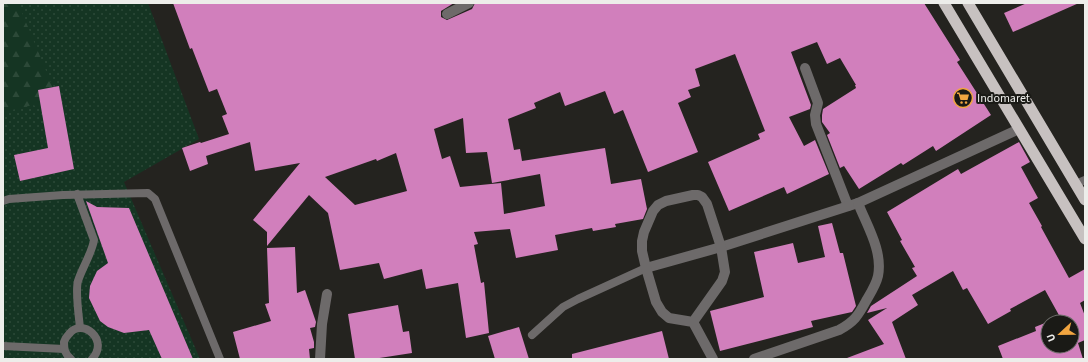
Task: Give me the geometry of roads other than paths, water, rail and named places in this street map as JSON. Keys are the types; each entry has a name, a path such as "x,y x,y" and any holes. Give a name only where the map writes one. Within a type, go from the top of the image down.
{"highway":[{"path":"944,3 1085,239"},
{"path":"968,3 1080,182 1085,200"}],"street":[{"path":"447,14 469,3"},
{"path":"805,68 818,103 815,115 816,124 848,206"},
{"path":"646,268 721,247 858,203 1019,129"},
{"path":"698,195 702,197 707,204 721,247 724,277 693,322 669,318 662,312 656,302 646,268 642,251 642,241 644,232 653,211 658,205 666,201 698,195"},
{"path":"754,359 839,330 856,319 870,295 878,277 879,259 877,250 858,203"},
{"path":"320,359 322,324 327,294"},
{"path":"693,322 713,359"}],"lane":[{"path":"3,201 9,198 77,194 148,193 155,199 220,359"},
{"path":"77,194 94,240 93,248 77,283 80,328"},
{"path":"532,335 562,307 646,268"},
{"path":"70,359 64,349 65,339 71,332 80,328 87,329 93,333 97,339 97,353 92,359"},
{"path":"3,346 64,349"}],"place":[{"name":"Indomaret","path":"963,98"}]}
